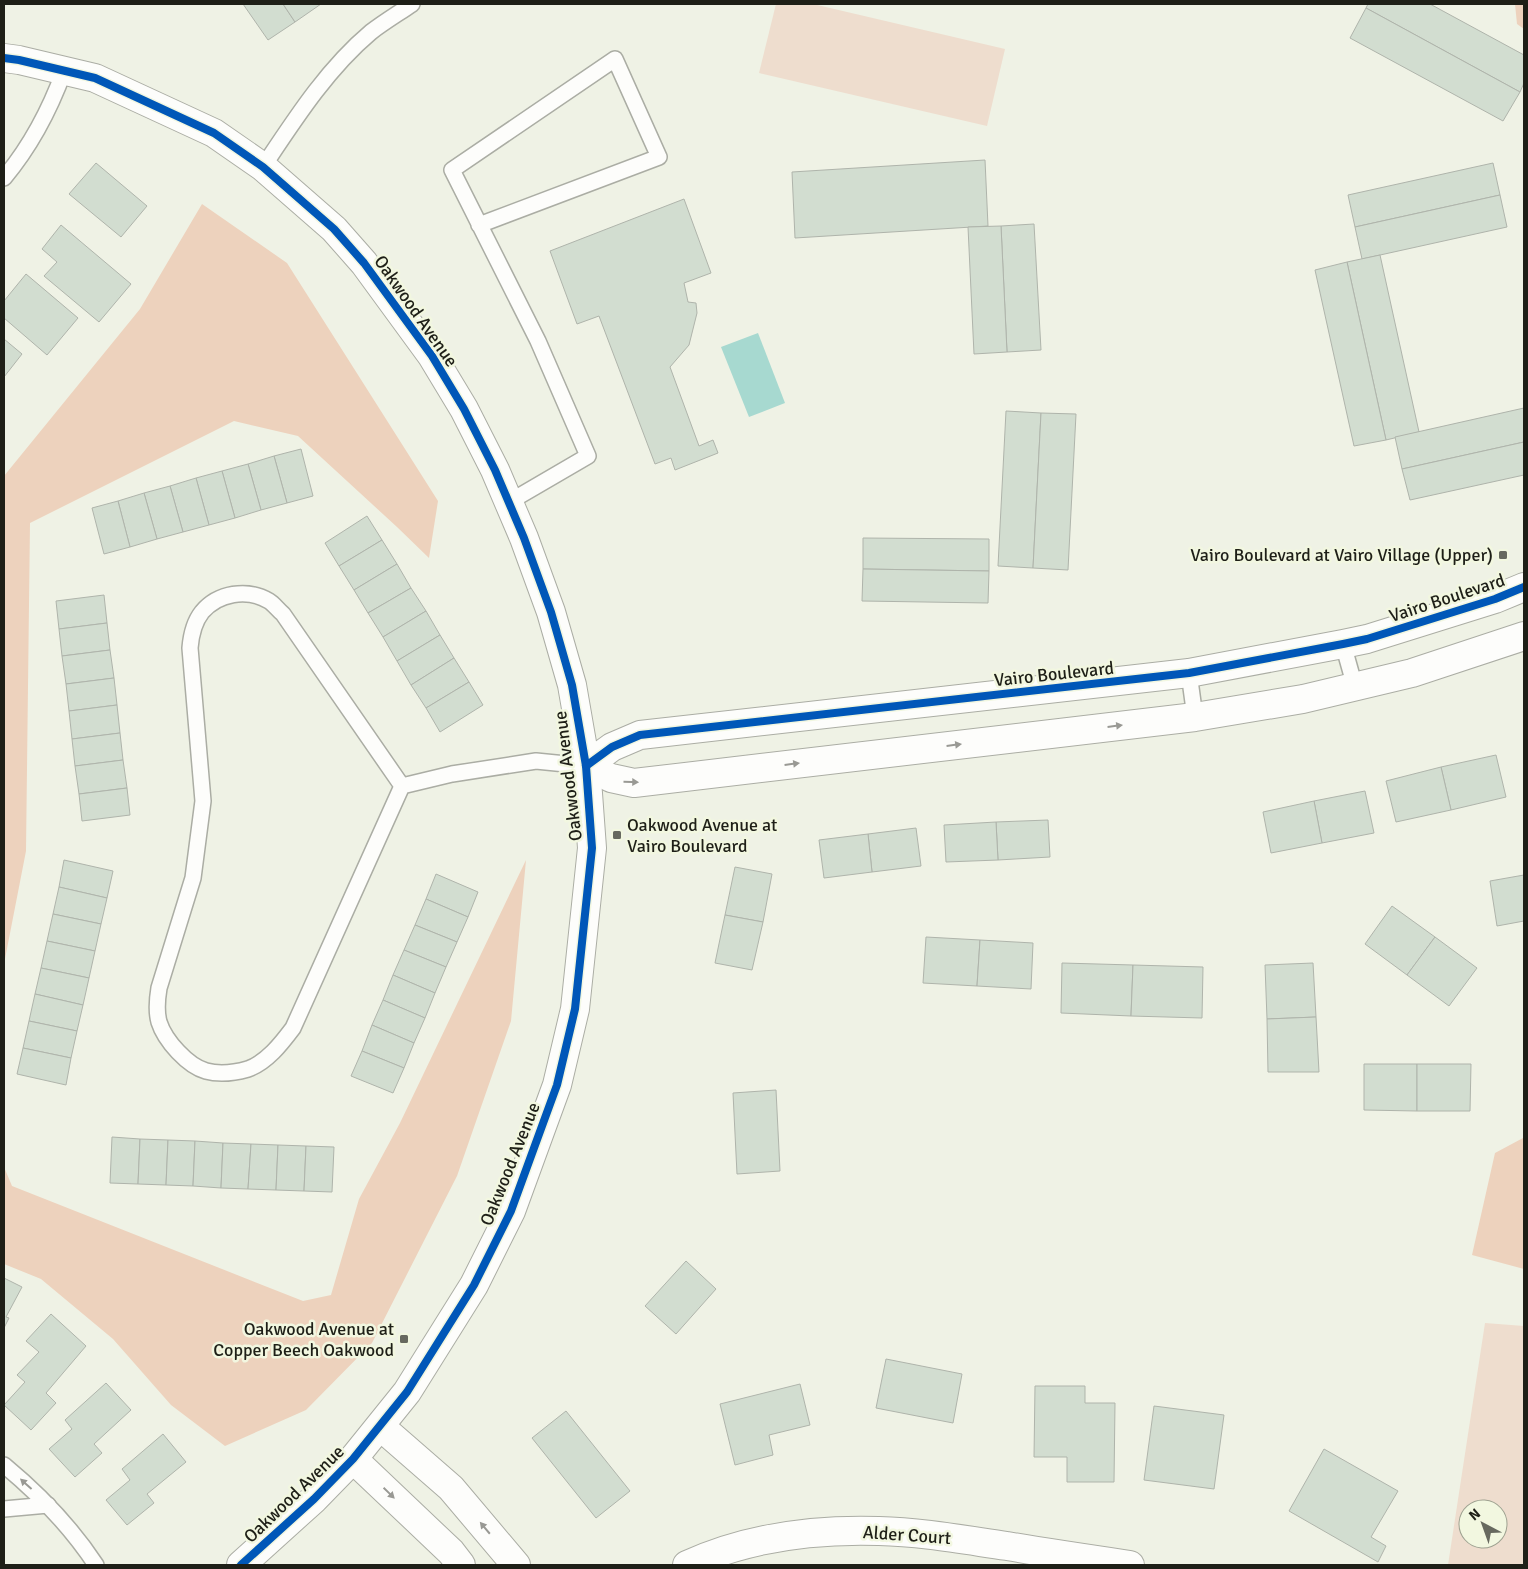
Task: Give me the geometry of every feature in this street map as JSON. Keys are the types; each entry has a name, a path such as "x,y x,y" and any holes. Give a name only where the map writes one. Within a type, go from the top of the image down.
{"street":[{"name":"Oakwood Avenue","path":"4,58 95,78 214,132 263,167 334,230 364,263 427,348 464,409 495,470 524,538 551,612 572,686 586,766 592,848 574,1009 557,1085 511,1210 474,1285 407,1392 381,1427 354,1459 314,1499 241,1565"},
{"name":"Vairo Boulevard","path":"586,766 612,747 640,735 1189,673 1367,640 1495,599 1524,587"},
{"path":"586,766 611,778 634,783 1195,717 1303,699 1412,673 1524,636"},
{"path":"381,1427 451,1488 516,1565"},
{"path":"354,1459 452,1552 461,1565"},
{"name":"Alder Court","path":"687,1565 741,1546 778,1537 843,1531 880,1531 951,1537 1130,1565"}],"lane":[{"path":"263,167 302,109 336,67 372,32 412,4"},
{"path":"480,225 659,157 615,59 452,170 538,342 588,456 508,502"},
{"path":"4,178 20,159 57,91 64,71"},
{"path":"235,593 253,594 269,601 283,614 402,786 293,1028 282,1043 268,1056 249,1068 226,1074 205,1071 183,1057 168,1039 160,1022 157,1005 159,988 193,878 203,801 190,648 192,632 201,612 218,599 235,593"},
{"path":"1343,644 1355,687"},
{"path":"1189,673 1195,717"},
{"path":"402,786 452,774 536,761 586,766"},
{"path":"4,1465 48,1505 96,1565"},
{"path":"4,1509 48,1505"}],"shaded area":[{"path":"776,4 813,4 1005,49 987,126 759,73"},
{"path":"1515,4 1524,4 1524,29 1517,24"},
{"path":"202,204 287,263 438,501 429,558 298,436 234,421 30,523 26,851 4,964 4,476 140,309"},
{"path":"526,860 511,1021 457,1176 372,1343 306,1410 225,1446 171,1405 113,1339 41,1279 4,1264 4,1167 12,1186 303,1301 331,1295 359,1199 400,1123"},
{"path":"1524,1135 1524,1269 1472,1255 1495,1153 1523,1138"},
{"path":"1485,1323 1524,1326 1524,1565 1448,1565 1458,1500 1458,1549 1508,1549 1508,1499 1458,1499"}],"water":[{"path":"758,333 785,403 749,417 721,347"}],"building":[{"path":"243,4 283,4 295,22 268,40"},
{"path":"283,4 321,4 295,22"},
{"path":"1368,4 1430,4 1524,55 1524,83 1520,92 1366,8"},
{"path":"1366,8 1520,92 1503,121 1350,38"},
{"path":"985,160 988,226 795,238 792,172"},
{"path":"96,163 147,206 121,237 69,194"},
{"path":"1493,163 1500,195 1355,227 1348,195"},
{"path":"1500,195 1507,227 1362,259 1355,227"},
{"path":"684,199 711,273 684,283 688,302 696,303 697,313 689,345 670,367 699,446 713,440 718,453 675,470 671,458 655,464 599,316 577,324 550,251"},
{"path":"1034,224 1041,350 1007,352 1001,226"},
{"path":"61,225 131,284 99,322 44,276 57,262 42,249"},
{"path":"1001,226 1007,352 974,354 968,227"},
{"path":"1380,255 1419,432 1386,440 1347,262"},
{"path":"1347,262 1386,440 1354,446 1315,270"},
{"path":"26,274 78,318 47,355 4,318 4,301"},
{"path":"4,339 22,354 4,377"},
{"path":"1524,408 1524,442 1402,469 1395,437"},
{"path":"1006,411 1041,413 1033,568 998,566"},
{"path":"1041,413 1076,414 1068,570 1033,568"},
{"path":"1524,442 1524,475 1410,500 1402,469"},
{"path":"301,449 313,496 287,503 274,456"},
{"path":"274,456 287,503 261,510 248,464"},
{"path":"248,464 261,510 235,518 222,471"},
{"path":"222,471 235,518 209,525 196,478"},
{"path":"196,478 209,525 183,532 170,486"},
{"path":"170,486 183,532 157,539 144,493"},
{"path":"144,493 157,539 130,547 118,501"},
{"path":"118,501 130,547 104,554 92,508"},
{"path":"367,516 382,540 339,566 325,543"},
{"path":"863,538 989,539 989,571 863,569"},
{"path":"382,540 397,564 354,590 339,566"},
{"path":"397,564 411,588 368,613 354,590"},
{"path":"863,569 989,571 988,603 862,601"},
{"path":"411,588 426,611 383,637 368,613"},
{"path":"104,595 107,623 59,629 56,601"},
{"path":"426,611 440,635 397,661 383,637"},
{"path":"107,623 110,650 62,656 59,629"},
{"path":"440,635 454,658 411,685 397,661"},
{"path":"110,650 114,678 66,684 62,656"},
{"path":"454,658 469,682 426,708 411,685"},
{"path":"114,678 117,705 69,711 66,684"},
{"path":"469,682 483,705 440,732 426,708"},
{"path":"117,705 120,733 72,739 69,711"},
{"path":"120,733 123,760 75,766 72,739"},
{"path":"1496,755 1506,797 1451,810 1441,767"},
{"path":"123,760 127,788 79,794 75,766"},
{"path":"1441,767 1451,810 1396,822 1386,781"},
{"path":"127,788 130,815 82,821 79,794"},
{"path":"1365,791 1374,833 1322,843 1314,801"},
{"path":"1314,801 1322,843 1271,853 1263,812"},
{"path":"1048,820 1050,857 998,860 996,822"},
{"path":"996,822 998,860 946,862 944,825"},
{"path":"916,828 921,866 872,872 868,834"},
{"path":"868,834 872,872 824,878 819,840"},
{"path":"64,860 113,871 107,898 59,887"},
{"path":"735,867 772,874 763,922 725,915"},
{"path":"436,874 478,892 468,917 426,899"},
{"path":"1524,875 1524,921 1497,926 1490,881"},
{"path":"59,887 107,898 101,924 53,914"},
{"path":"426,899 468,917 457,942 415,925"},
{"path":"1392,906 1435,937 1407,975 1365,944"},
{"path":"53,914 101,924 95,951 47,941"},
{"path":"725,915 763,922 752,970 715,963"},
{"path":"415,925 457,942 446,967 404,950"},
{"path":"926,937 980,940 977,986 923,983"},
{"path":"1435,937 1477,968 1449,1006 1407,975"},
{"path":"980,940 1033,943 1031,989 977,986"},
{"path":"47,941 95,951 89,978 41,968"},
{"path":"404,950 446,967 435,993 393,975"},
{"path":"1062,963 1133,965 1131,1016 1061,1013"},
{"path":"1313,963 1316,1017 1267,1019 1265,965"},
{"path":"1133,965 1203,967 1202,1018 1131,1016"},
{"path":"41,968 89,978 83,1005 35,994"},
{"path":"393,975 435,993 425,1018 383,1000"},
{"path":"35,994 83,1005 77,1031 29,1021"},
{"path":"383,1000 425,1018 414,1043 372,1025"},
{"path":"1316,1017 1319,1072 1268,1072 1267,1019"},
{"path":"29,1021 77,1031 71,1058 23,1048"},
{"path":"372,1025 414,1043 404,1068 362,1051"},
{"path":"23,1048 71,1058 66,1085 17,1074"},
{"path":"362,1051 404,1068 393,1093 351,1076"},
{"path":"1364,1064 1417,1064 1417,1111 1364,1110"},
{"path":"1417,1064 1471,1064 1470,1111 1417,1111"},
{"path":"776,1090 780,1171 737,1174 733,1093"},
{"path":"112,1137 140,1139 138,1184 110,1183"},
{"path":"140,1139 168,1140 166,1185 138,1184"},
{"path":"168,1140 195,1141 193,1186 166,1185"},
{"path":"195,1141 223,1143 221,1188 193,1186"},
{"path":"223,1143 251,1144 248,1189 221,1188"},
{"path":"251,1144 278,1145 276,1190 248,1189"},
{"path":"278,1145 306,1146 304,1191 276,1190"},
{"path":"306,1146 334,1147 332,1192 304,1191"},
{"path":"686,1261 716,1289 676,1334 645,1306"},
{"path":"4,1278 22,1287 6,1317 9,1318 4,1328"},
{"path":"51,1314 86,1346 46,1393 56,1403 31,1430 4,1405 25,1382 17,1375 39,1352 26,1341"},
{"path":"886,1359 962,1374 953,1423 876,1408"},
{"path":"106,1383 131,1410 94,1444 102,1453 75,1477 49,1449 72,1429 65,1420"},
{"path":"800,1384 810,1425 769,1435 773,1455 735,1465 720,1404"},
{"path":"1035,1386 1085,1386 1085,1403 1115,1403 1114,1482 1067,1482 1067,1457 1034,1457"},
{"path":"1154,1406 1224,1415 1214,1489 1144,1480"},
{"path":"566,1411 630,1491 596,1518 532,1438"},
{"path":"163,1434 186,1462 147,1494 154,1503 127,1525 106,1500 130,1480 122,1469"},
{"path":"1324,1449 1398,1491 1371,1537 1386,1546 1378,1562 1289,1511"}],"cycle path":[{"path":"4,58 95,78 214,133 263,167 334,229 364,263 432,356 464,409 495,470 524,538 551,612 572,685 586,766 592,848 575,1009 557,1085 511,1211 474,1285 407,1392 353,1459 314,1499 241,1565"},
{"path":"586,766 612,747 640,735 1189,673 1343,644 1367,639 1495,599 1524,587"}],"place":[{"name":"Vairo Boulevard at Vairo Village (Upper)","path":"1503,555"},
{"name":"Oakwood Avenue at Vairo Boulevard","path":"617,835"},
{"name":"Oakwood Avenue at Copper Beech Oakwood","path":"404,1339"}]}
